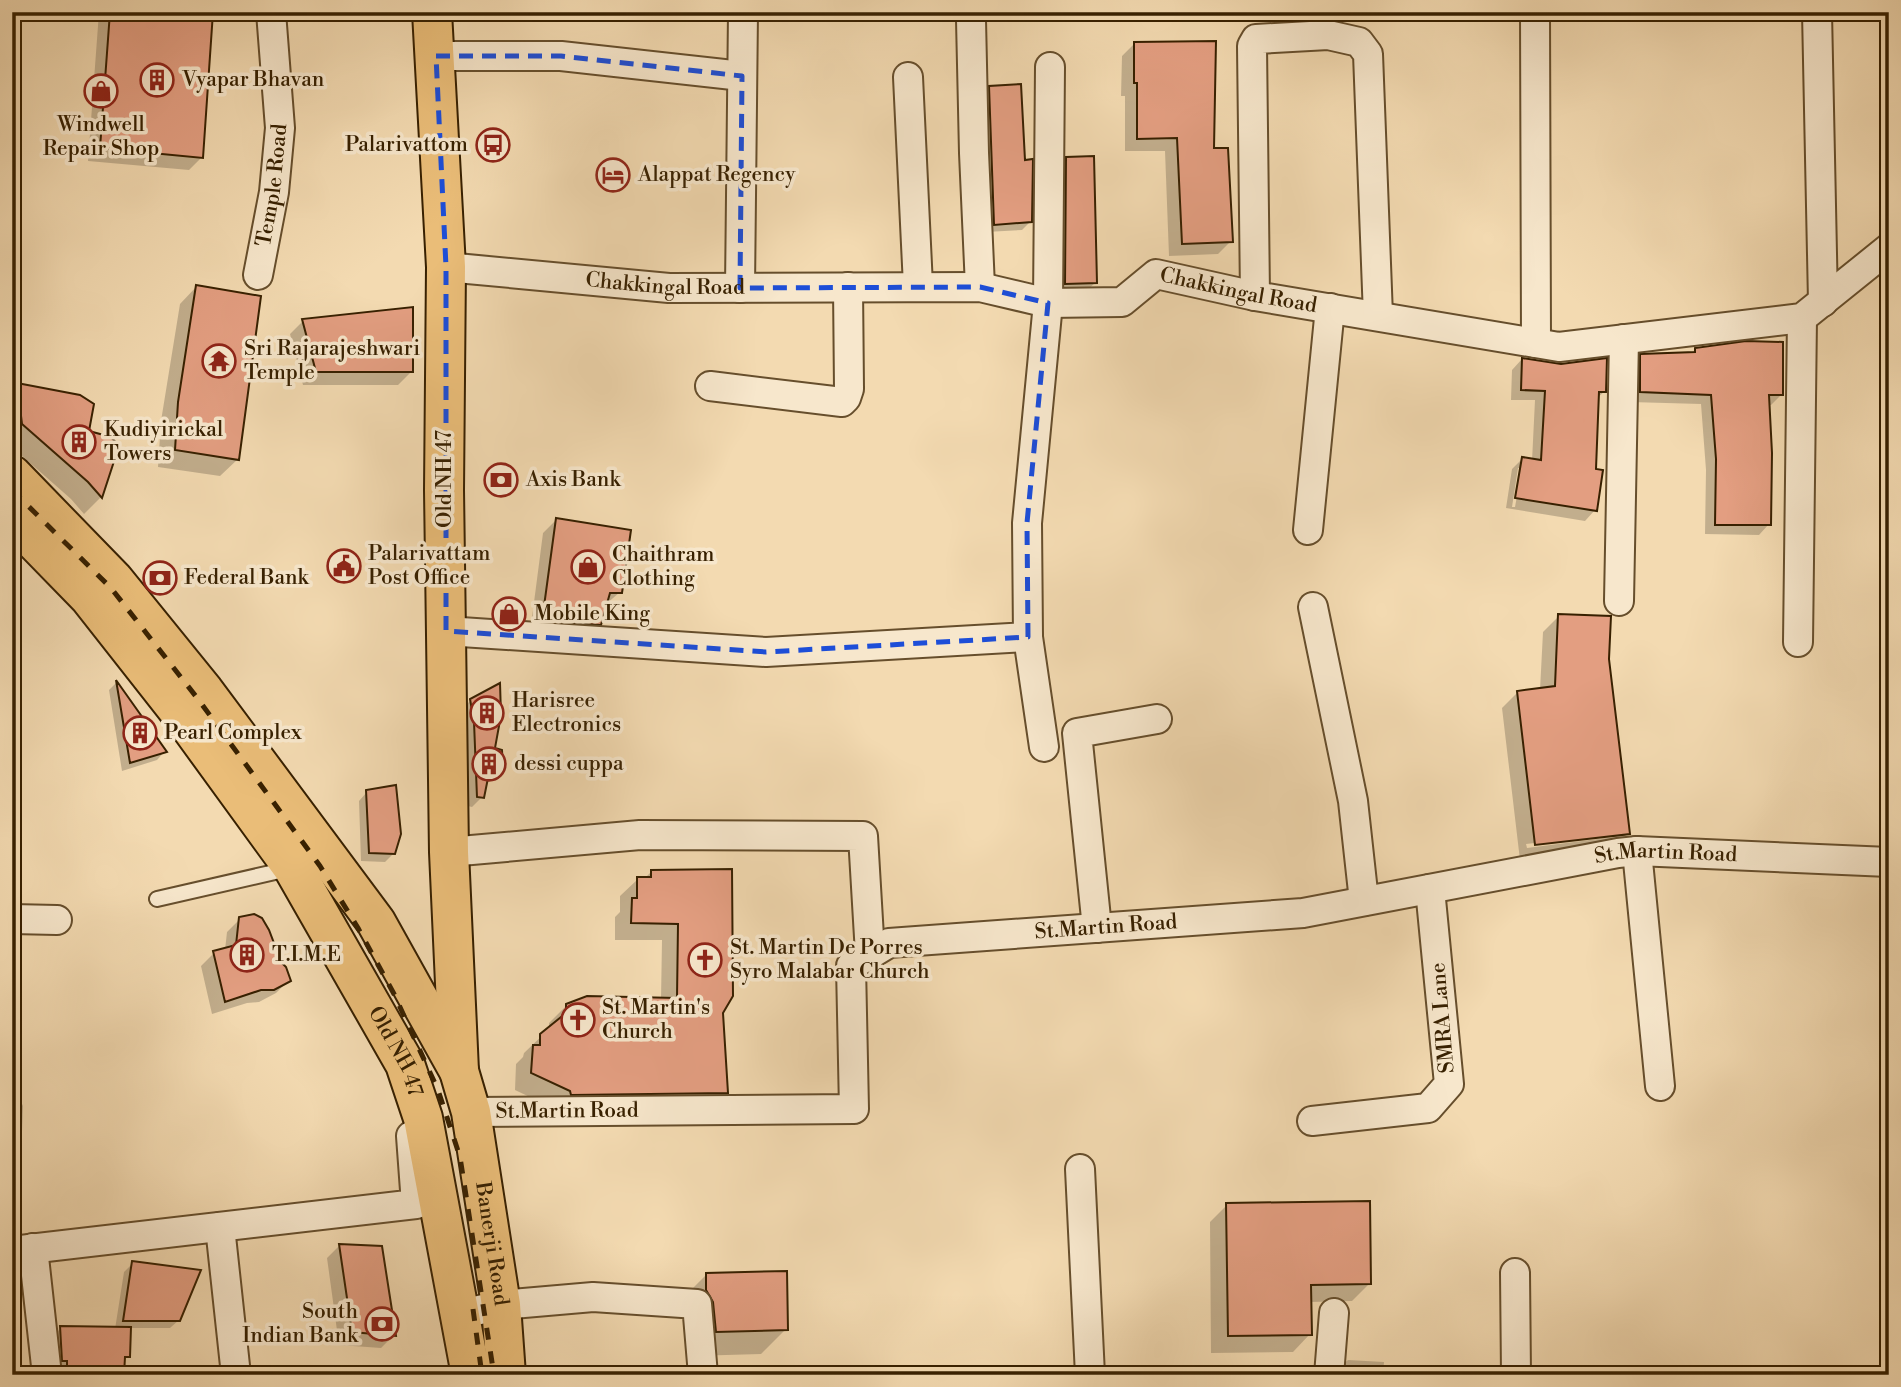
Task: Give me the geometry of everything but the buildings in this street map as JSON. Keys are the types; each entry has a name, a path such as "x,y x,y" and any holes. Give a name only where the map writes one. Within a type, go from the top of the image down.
{"main road":[{"name":"Old NH 47","path":"432,12 446,267 444,490 449,852 459,1071"},
{"name":"Old NH 47","path":"12,475 114,580 220,713 376,922 459,1071 471,1112"},
{"name":"Old NH 47","path":"12,518 89,597 181,714 293,867 405,1064 424,1118"},
{"name":"Banerji Road","path":"471,1112 501,1305 506,1375"},
{"name":"Banerji Road","path":"424,1118 462,1314 471,1375"}],"street":[{"name":"Temple Road","path":"258,275 274,192 280,128 271,12"},
{"path":"740,288 743,12"},
{"path":"969,12 980,287"},
{"path":"1535,12 1536,343"},
{"path":"1798,642 1812,310 1816,12"},
{"path":"1255,296 1252,46 1256,39 1328,36 1359,42 1368,54 1378,316"},
{"path":"436,56 561,56 742,76"},
{"path":"1044,747 1028,637 1027,523 1048,303 1050,67"},
{"path":"908,77 918,286"},
{"path":"1812,310 1889,248"},
{"name":"Chakkingal Road","path":"446,267 669,288 980,287 1048,303 1122,302 1156,274 1255,296 1559,347 1812,310"},
{"path":"710,386 842,402 849,389 848,287"},
{"path":"1308,530 1330,308"},
{"path":"1619,601 1624,339"},
{"path":"1313,607 1353,801 1364,901"},
{"path":"446,631 765,652 1028,637"},
{"path":"1097,928 1077,733 1157,719"},
{"path":"449,852 640,835 863,836 870,954"},
{"path":"1637,851 1660,1086"},
{"name":"St.Martin Road","path":"471,1112 854,1109 850,966 889,943 1303,913 1637,851 1889,862"},
{"name":"SMRA Lane","path":"1312,1121 1428,1108 1449,1084 1430,889"},
{"path":"12,919 57,920"},
{"path":"47,1375 23,1250 416,1204 405,1064"},
{"path":"1080,1169 1090,1375"},
{"path":"220,1227 236,1375"},
{"path":"1515,1273 1516,1375"},
{"path":"462,1314 501,1305 593,1297 697,1304 703,1375"},
{"path":"1329,1375 1334,1312"}],"lane":[{"path":"157,899 293,867"}],"highlighted area":[{"path":"436,56 561,56 742,76 740,288 980,287 1048,303 1027,523 1028,637 766,652 446,631 446,267"}],"railway":[{"path":"12,490 111,588 198,699 320,866 394,994 438,1090 460,1157 494,1375"},
{"path":"473,1309 482,1375"}],"place":[{"name":"Vyapar Bhavan","path":"157,80"},
{"name":"Windwell Repair Shop","path":"101,91"},
{"name":"Palarivattom","path":"493,145"},
{"name":"Alappat Regency","path":"613,175"},
{"name":"Sri Rajarajeshwari Temple","path":"219,361"},
{"name":"Kudiyirickal Towers","path":"79,442"},
{"name":"Axis Bank","path":"501,480"},
{"name":"Palarivattam Post Office","path":"344,566"},
{"name":"Chaithram Clothing","path":"588,567"},
{"name":"Federal Bank","path":"160,578"},
{"name":"Mobile King","path":"509,614"},
{"name":"Harisree Electronics","path":"487,713"},
{"name":"Pearl Complex","path":"140,733"},
{"name":"dessi cuppa","path":"489,764"},
{"name":"T.I.M.E","path":"247,955"},
{"name":"St. Martin De Porres Syro Malabar Church","path":"705,960"},
{"name":"St. Martin's Church","path":"578,1020"},
{"name":"South Indian Bank","path":"382,1324"}]}
